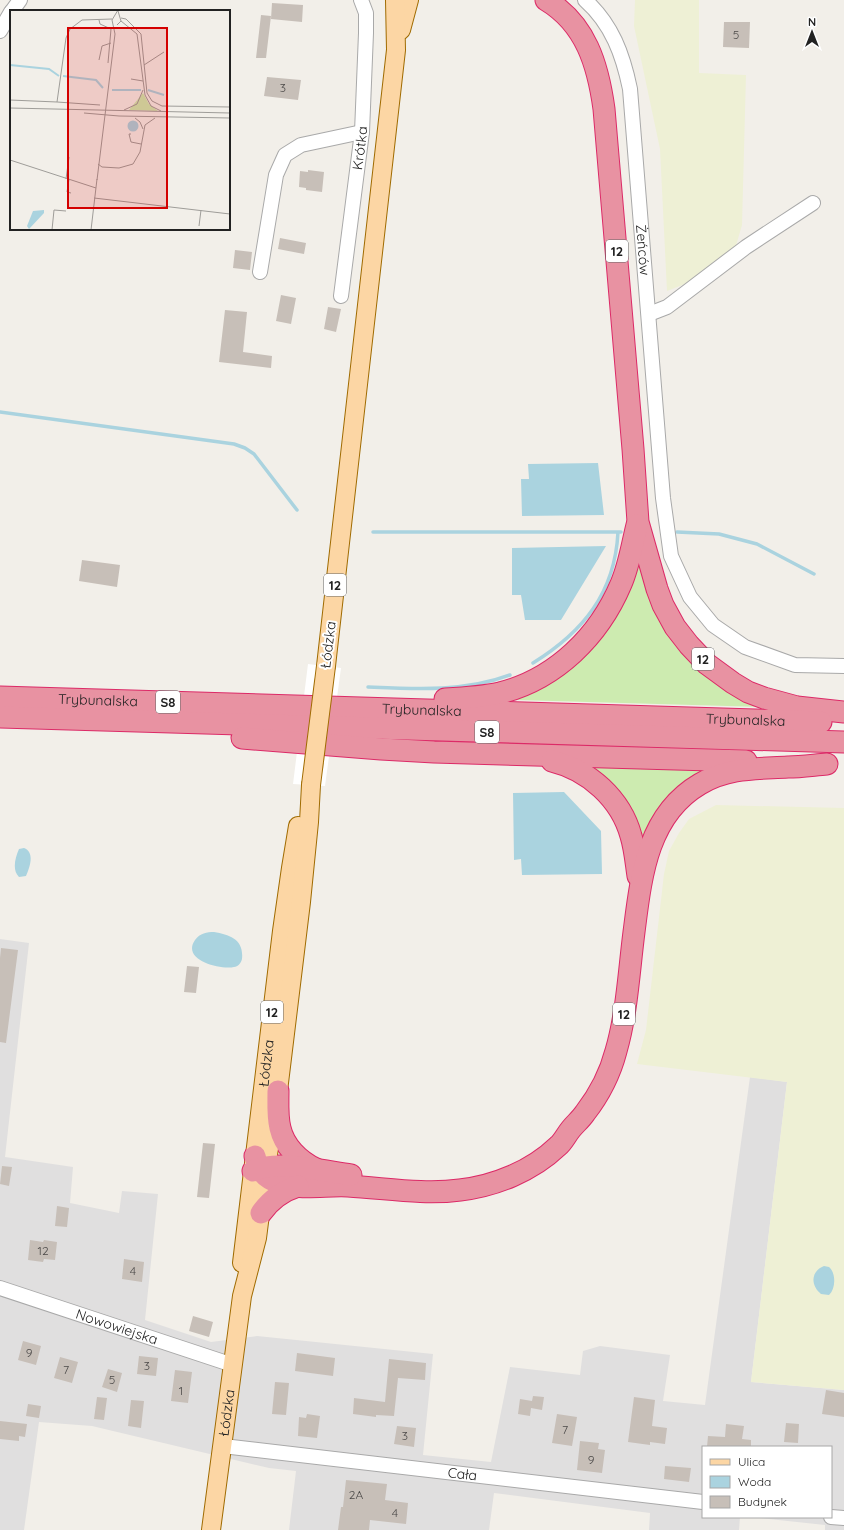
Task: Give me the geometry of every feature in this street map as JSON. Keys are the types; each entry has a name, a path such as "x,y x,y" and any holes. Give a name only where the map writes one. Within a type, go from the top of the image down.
{"highway":[{"name":"12","path":"546,0 574,24 589,48 601,86 605,117 638,522 651,572 663,606 675,627 689,646 707,664 743,689 764,698 797,707 844,712"},
{"path":"335,708 479,696 501,692 525,684 545,674 582,645 595,631 609,609 622,583 638,522"},
{"name":"Trybunalska","path":"0,697 844,722"},
{"name":"Trybunalska","path":"0,717 844,742"},
{"path":"130,722 214,736 380,749 836,764"},
{"path":"519,754 552,761 570,767 588,777 606,792 619,809 629,829 640,884"},
{"name":"12","path":"260,1167 281,1184 298,1186 348,1186 436,1192 483,1186 527,1169 560,1145 570,1130 585,1113 598,1093 616,1053 624,1013 640,884 649,848 660,825 677,802 697,786 717,776 737,770 836,764"},
{"name":"12","path":"278,1091 280,1127 286,1142 300,1158 311,1166 322,1171 351,1175 435,1183 453,1180 481,1173 521,1157 540,1148 570,1130"},
{"path":"260,1167 280,1166 322,1171"},
{"path":"261,1213 279,1194 298,1186"}],"main road":[{"name":"12","path":"394,0 396,50"},
{"name":"12","path":"396,50 409,0"},
{"name":"Łódzka","path":"212,1530 242,1296 242,1259 260,1167 278,1091 303,886 311,785 326,666 396,50"},
{"name":"Łódzka","path":"242,1296 251,1265 261,1213 260,1167 291,868 301,813 311,785"}],"street":[{"path":"12,10 20,0"},
{"name":"Krótka","path":"341,296 362,132 366,13 361,0"},
{"name":"Żeńców","path":"586,0 604,20 621,52 630,89 663,498 671,556 690,597 713,625 746,647 795,665 844,666"},
{"path":"0,32 10,14"},
{"path":"260,272 276,175 285,155 301,145 362,132"},
{"path":"649,314 667,307 746,247 813,203"},
{"name":"Nowowiejska","path":"0,1288 233,1365"},
{"name":"Cała","path":"223,1446 702,1502"},
{"path":"832,1517 844,1518"}],"shaded area":[{"path":"0,939 29,943 5,1157 73,1167 70,1203 119,1213 122,1191 158,1194 145,1320 211,1342 257,1336 433,1354 423,1455 491,1462 510,1367 580,1375 583,1351 600,1346 670,1355 663,1401 705,1405 750,1077 787,1082 751,1382 844,1390 844,1530 825,1530 825,1525 759,1518 832,1518 832,1446 702,1446 702,1518 740,1518 739,1530 649,1530 650,1513 494,1493 489,1530 289,1530 296,1471 269,1468 92,1426 39,1422 24,1530 0,1530"}],"green space":[{"path":"635,0 699,0 699,73 746,75 742,225 735,249 695,280 667,291 660,149 634,26"},
{"path":"640,557 654,608 762,707 518,700 516,696 546,680"},
{"path":"584,764 707,769 643,846"},
{"path":"716,805 844,808 844,1390 751,1382 787,1082 637,1064 646,1030 664,874 669,851 689,819"}],"water":[{"path":"598,463 604,515 522,516 521,479 529,479 528,464"},
{"path":"606,546 561,620 525,620 521,595 512,595 512,548"},
{"path":"564,792 601,831 602,874 522,875 521,859 514,860 513,793"},
{"path":"24,848 30,853 31,860 26,876 19,877 15,871 15,860 19,849"},
{"path":"214,932 235,939 238,942 241,947 242,959 238,966 228,968 212,965 197,958 193,953 192,947 195,940 199,936 204,933"},
{"path":"824,1266 829,1267 834,1277 833,1289 829,1295 821,1294 815,1287 814,1283 814,1275 816,1271"}],"pier":[{"path":"308,664 341,668 325,786 293,784"}],"building":[{"path":"272,3 303,5 302,22 271,19"},
{"path":"261,15 271,16 266,58 256,58"},
{"path":"724,22 750,22 749,48 723,47"},
{"path":"267,77 301,80 298,100 264,96"},
{"path":"308,170 324,172 322,192 306,190 306,188 299,187 300,171 308,172"},
{"path":"280,238 306,243 304,254 278,249"},
{"path":"235,250 252,252 250,270 233,268"},
{"path":"281,295 296,298 291,324 276,321"},
{"path":"328,307 341,309 336,332 324,329"},
{"path":"225,310 247,312 243,352 272,356 271,368 219,362"},
{"path":"82,560 120,565 117,587 79,581"},
{"path":"1,948 18,950 6,1043 0,1042"},
{"path":"187,966 199,967 196,993 184,992"},
{"path":"203,1143 215,1144 209,1198 197,1197"},
{"path":"2,1166 12,1167 9,1186 0,1184"},
{"path":"57,1206 69,1208 67,1227 55,1226"},
{"path":"30,1240 57,1242 55,1260 44,1259 43,1262 28,1260"},
{"path":"124,1259 144,1262 142,1282 122,1279"},
{"path":"193,1316 213,1322 209,1337 189,1331"},
{"path":"23,1341 41,1346 36,1365 18,1360"},
{"path":"297,1353 335,1358 333,1376 295,1371"},
{"path":"139,1356 158,1358 156,1376 137,1374"},
{"path":"60,1357 78,1362 72,1383 54,1378"},
{"path":"389,1359 426,1363 425,1380 398,1378 394,1416 376,1415 376,1417 353,1414 354,1398 385,1402"},
{"path":"108,1369 122,1373 117,1392 102,1387"},
{"path":"175,1370 192,1372 188,1403 171,1401"},
{"path":"275,1382 289,1383 286,1415 272,1414"},
{"path":"826,1390 844,1393 844,1417 822,1414"},
{"path":"533,1396 544,1397 542,1410 531,1408 530,1416 518,1414 520,1399 532,1401"},
{"path":"97,1397 107,1398 104,1420 94,1419"},
{"path":"634,1397 655,1400 652,1426 667,1428 665,1444 650,1442 650,1445 628,1442"},
{"path":"131,1400 144,1401 141,1428 128,1426"},
{"path":"28,1404 41,1406 39,1418 26,1416"},
{"path":"307,1414 320,1416 317,1438 298,1436 299,1417 306,1418"},
{"path":"557,1414 577,1417 572,1446 552,1443"},
{"path":"0,1421 27,1424 25,1437 19,1436 19,1441 0,1439"},
{"path":"786,1423 799,1424 798,1443 784,1442"},
{"path":"726,1424 744,1426 742,1439 751,1440 751,1446 707,1446 708,1436 725,1437"},
{"path":"397,1426 416,1428 414,1447 394,1444"},
{"path":"580,1441 599,1443 598,1449 605,1450 602,1473 577,1470"},
{"path":"665,1466 691,1468 689,1482 664,1479"},
{"path":"346,1480 387,1484 385,1500 408,1503 406,1524 370,1520 369,1530 338,1530 341,1507 343,1507"}],"waterway":[{"path":"0,412 234,444 245,448 254,454 297,510"},
{"path":"373,532 621,532"},
{"path":"533,663 567,638 593,609 603,592 610,574 616,554 618,532"},
{"path":"677,532 719,534 757,544 814,574"},
{"path":"368,687 422,689 458,687 510,675"}]}
